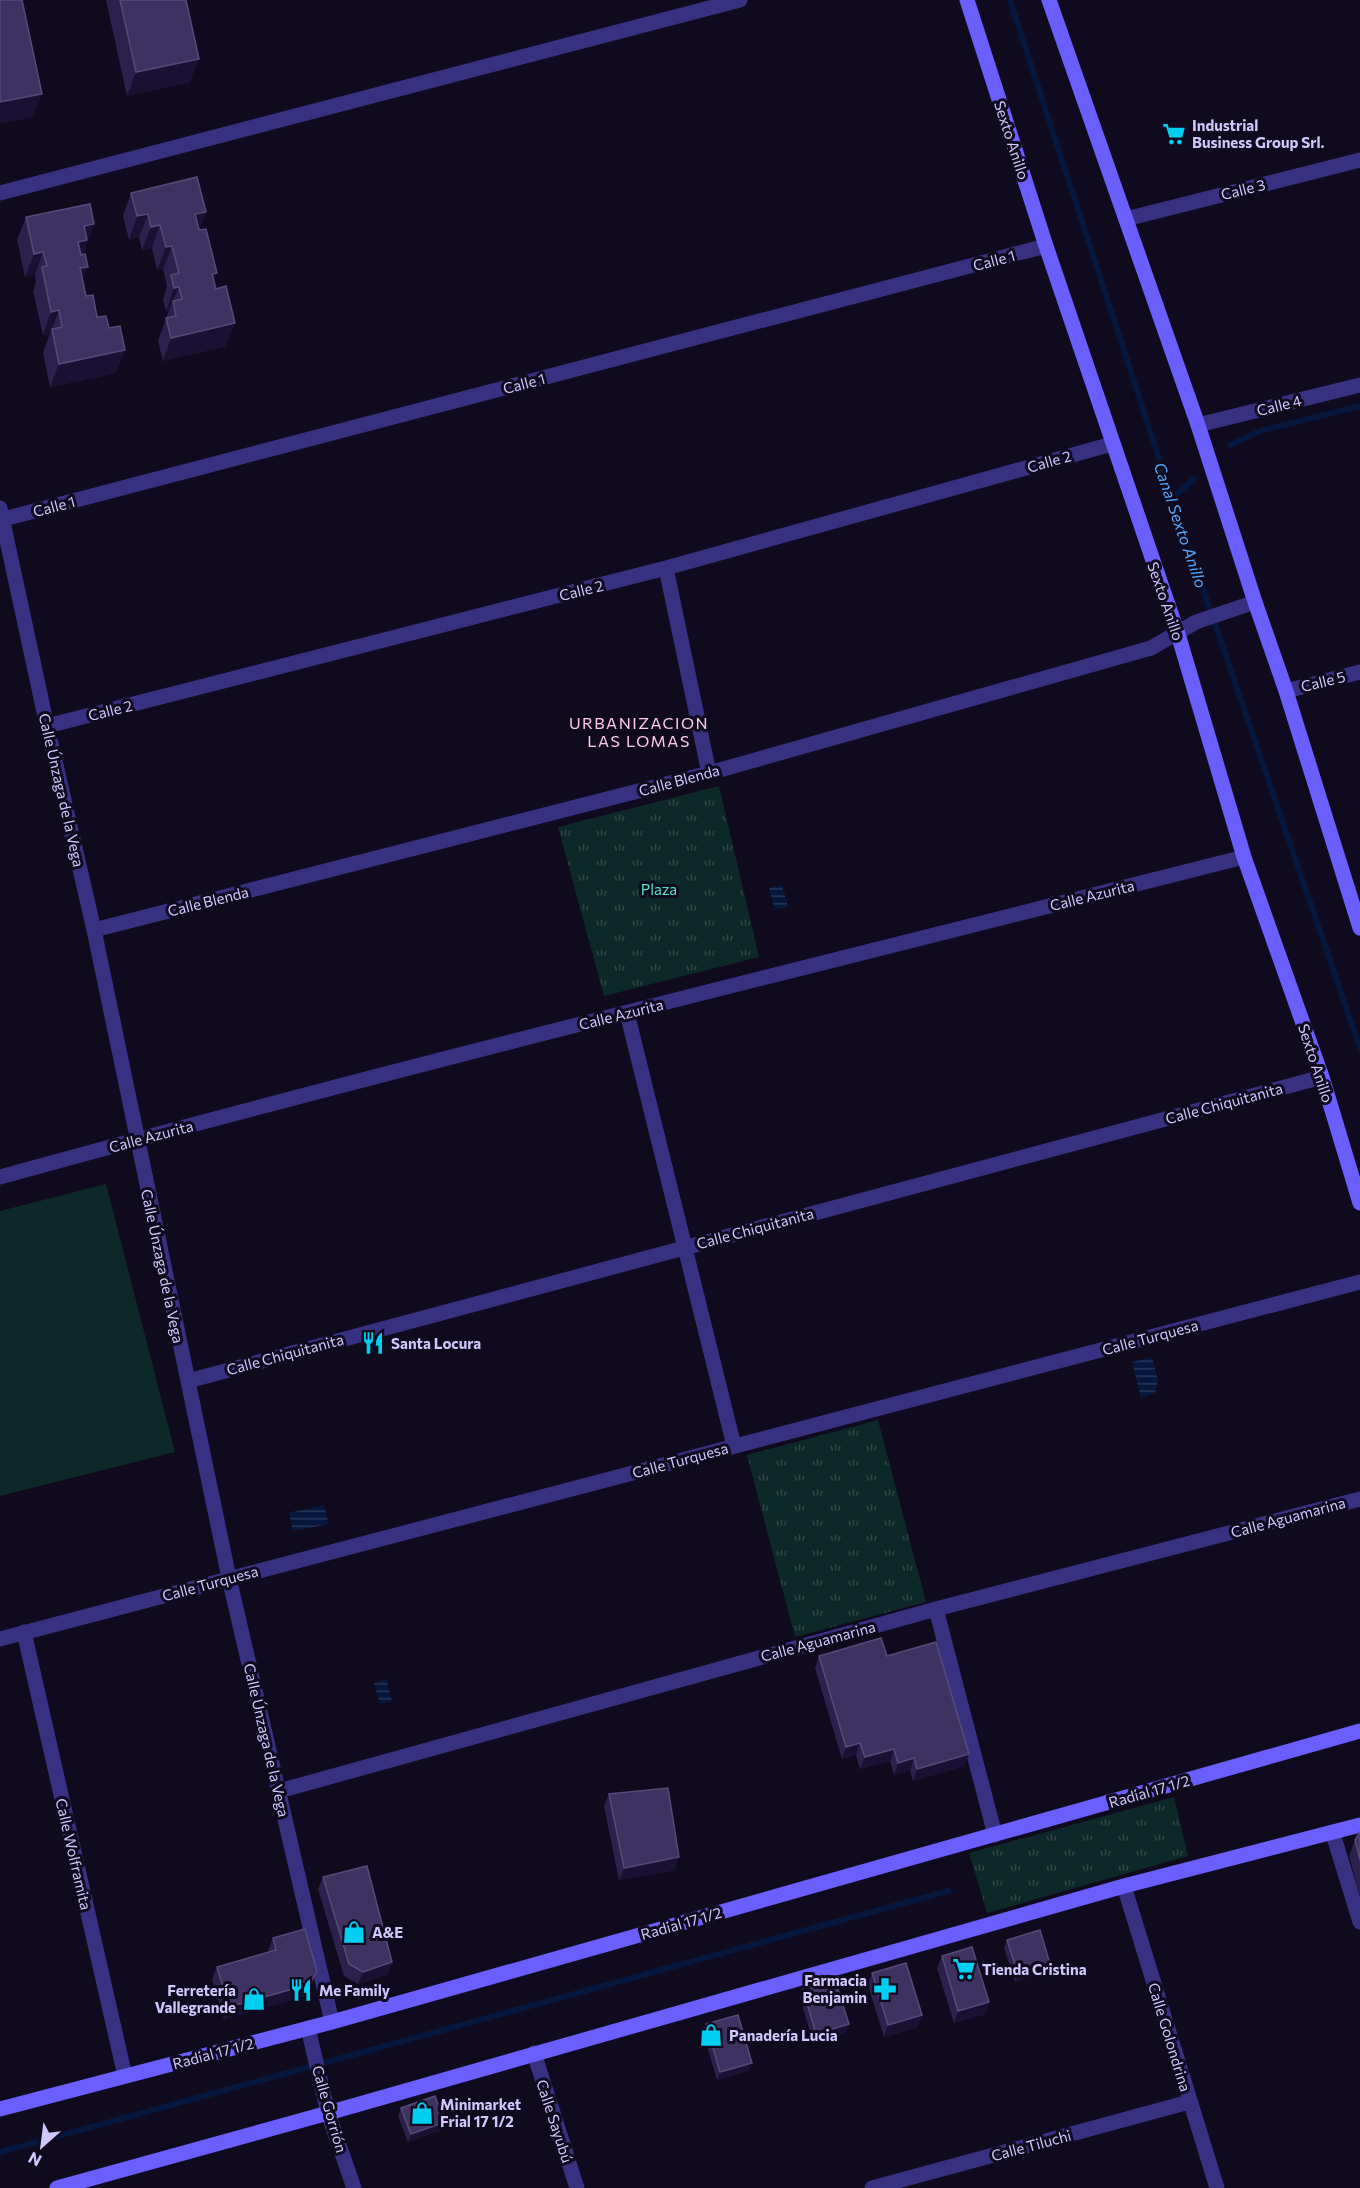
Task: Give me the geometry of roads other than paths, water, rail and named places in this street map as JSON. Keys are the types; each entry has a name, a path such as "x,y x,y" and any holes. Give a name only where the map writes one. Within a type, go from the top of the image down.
{"main road":[{"name":"Sexto Anillo","path":"967,0 1046,246 1178,634 1244,857 1322,1077 1360,1203"},
{"path":"1049,0 1198,425 1286,691 1360,928"},
{"name":"Radial 17 1/2","path":"0,2109 124,2076 310,2036 332,2022 1360,1731"},
{"path":"57,2188 326,2105 534,2053 1124,1886 1333,1834 1360,1825"}],"street":[{"path":"0,193 740,0"},
{"name":"Calle 3","path":"1126,219 1360,160"},
{"name":"Calle 1","path":"1,516 1046,246"},
{"name":"Calle 4","path":"1198,425 1360,385"},
{"name":"Calle 2","path":"47,726 666,568 1112,444"},
{"name":"Calle Únzaga de la Vega","path":"1,516 94,930 229,1578 332,2022"},
{"path":"666,568 709,773"},
{"name":"Calle Blenda","path":"94,930 709,773 1151,648 1196,622 1255,602"},
{"name":"Calle 5","path":"1286,691 1360,672"},
{"name":"Calle Azurita","path":"0,1177 136,1139 1244,857"},
{"path":"627,1013 734,1446"},
{"name":"Calle Chiquitanita","path":"188,1381 1322,1077"},
{"name":"Calle Turquesa","path":"0,1639 1360,1282"},
{"name":"Calle Aguamarina","path":"279,1791 936,1609 1360,1499"},
{"path":"936,1609 995,1834"},
{"name":"Calle Wolframita","path":"24,1632 124,2076"},
{"path":"1333,1834 1360,1922"},
{"name":"Calle Golondrina","path":"1124,1886 1217,2188"},
{"name":"Calle Gorrión","path":"310,2036 326,2105 354,2188"},
{"name":"Calle Sayubú","path":"534,2053 577,2188"},
{"name":"Calle Tiluchi","path":"872,2188 1190,2102"}],"water":[{"path":"782,885 788,907 775,910 769,888"},
{"path":"1152,1357 1158,1381 1155,1393 1141,1398 1132,1362"},
{"path":"324,1505 329,1524 293,1531 289,1513"},
{"path":"386,1679 392,1701 380,1704 374,1683"}],"waterway":[{"name":"Canal Sexto Anillo","path":"1010,0 1172,498 1360,1048"},
{"path":"1230,445 1260,431 1360,406"},
{"path":"1172,498 1194,479"},
{"path":"0,2152 948,1891"}],"place":[{"name":"Industrial Business Group Srl.","path":"1174,134"},
{"name":"Santa Locura","path":"373,1343"},
{"name":"A&E","path":"354,1932"},
{"name":"Tienda Cristina","path":"964,1969"},
{"name":"Farmacia Benjamin","path":"885,1989"},
{"name":"Me Family","path":"301,1990"},
{"name":"Ferretería Vallegrande","path":"254,1999"},
{"name":"Panadería Lucia","path":"711,2035"},
{"name":"Minimarket Frial 17 1/2","path":"422,2113"}],"district":[{"name":"URBANIZACION LAS LOMAS","path":"639,731"}],"park label":[{"name":"Plaza","path":"659,889"}]}
